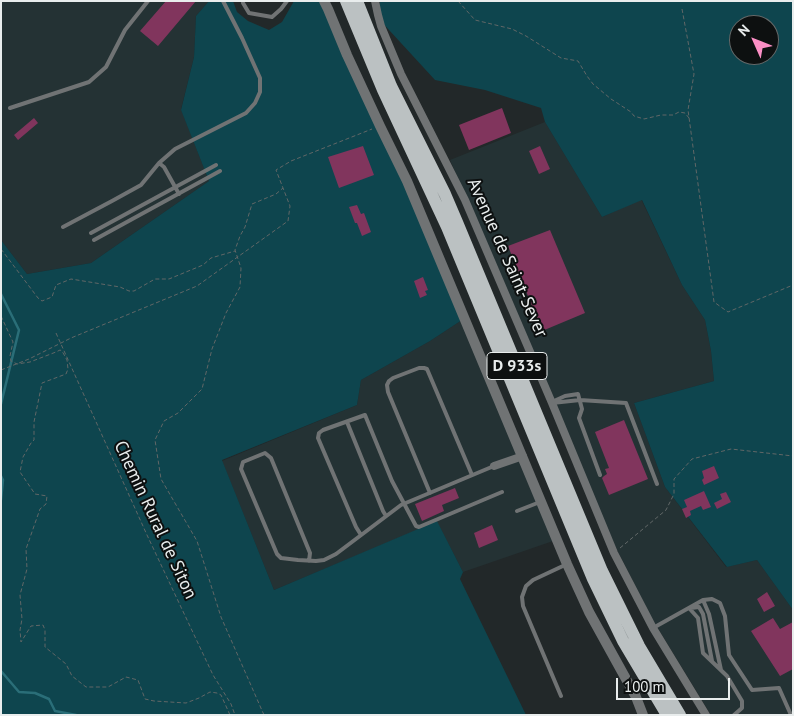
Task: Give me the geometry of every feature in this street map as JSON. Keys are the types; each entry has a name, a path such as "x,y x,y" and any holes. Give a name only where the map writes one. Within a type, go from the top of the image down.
{"main road":[{"name":"D 933s","path":"346,1 383,90 447,227 593,579 623,640 667,715"},
{"name":"D 933s","path":"357,1 391,86 457,222 602,571 639,646 680,715"}],"street":[{"path":"324,1 347,55 407,180 588,612 636,697 643,715"},
{"name":"Avenue de Saint-Sever","path":"375,1 378,15 401,74 465,200 552,402 614,553 653,628 706,715"},
{"path":"494,466 523,456"}],"lane":[{"path":"10,108 89,82 106,67 125,30 148,1"},
{"path":"63,226 112,202 141,185 159,163 175,149 246,113 255,103 260,92 260,78 223,1"},
{"path":"243,3 249,14 272,17 281,10 287,1"},
{"path":"159,163 164,167 179,194"},
{"path":"90,233 216,165"},
{"path":"94,240 220,171"},
{"path":"430,493 388,392 388,385 394,378 419,368 428,369 472,475"},
{"path":"580,400 582,409 579,418 600,475"},
{"path":"552,402 580,400 626,403 657,484"},
{"path":"362,535 356,527 318,438 319,433 323,430 365,415 392,481 416,526 419,527 502,492"},
{"path":"347,422 382,511 386,516"},
{"path":"309,561 310,553 271,458 266,453 243,462 241,469 277,554 282,558 309,561 324,560 330,557 405,504 494,466"},
{"path":"517,511 542,501"},
{"path":"561,696 523,606 522,597 526,586 533,580 567,564"},
{"path":"653,628 703,600 712,599 720,603 725,616 729,655 752,690 779,688 792,715"},
{"path":"703,600 709,614 721,670"},
{"path":"689,608 698,607 703,614 712,662"},
{"path":"689,608 698,618 703,653 727,676 742,700 742,708 734,715"},
{"path":"788,706 793,703"}],"path":[{"path":"458,1 475,20 512,29 561,58 578,61 593,84 634,116 644,118 672,115 679,112 685,113 689,118"},
{"path":"682,9 694,74 688,110 714,302 728,312 793,285"},
{"path":"1,370 197,286 288,221 290,206 276,170 290,160 380,126"},
{"path":"264,715 221,617 196,541 160,479 155,440 164,421 178,414 202,388 212,349 226,313 240,287 242,268 235,250 252,204 276,194 283,188"},
{"path":"1,249 42,302 52,297 56,285 71,279 134,291 155,279 169,279 204,265 210,258 234,252 235,250"},
{"path":"1,316 13,342 10,356 11,361 17,364 30,362 60,350 65,356 68,369 66,374 42,383 34,422 34,440 23,457 20,472 35,494 47,496 46,504 40,509 26,549 27,569 20,595 21,642 31,626 43,625 45,630 45,647 66,664 72,676 86,687 108,687 126,677 138,680 145,698 154,701 186,703 210,692 217,693 221,695 230,715"},
{"name":"Chemin Rural de Siton","path":"56,333 155,552 213,675 231,704 235,715"},
{"path":"614,553 666,510 674,494 674,478 692,459 731,448 793,456"}],"shaded area":[{"path":"1,1 209,1 196,16 194,57 181,109 209,181 91,263 27,274 1,240"},
{"path":"209,1 233,1 237,12 248,21 269,30 282,22 294,1 325,1 462,320 430,341 361,380 357,405 222,460 274,590 437,521 463,572 460,579 526,715 1,715 1,240 27,274 91,263 209,181 181,110 194,57 196,16"},
{"path":"380,1 793,1 793,610 757,560 727,567 665,487 634,403 714,381 705,320 682,285 642,200 602,217 545,122 541,108 485,90 435,80 378,18"},
{"path":"545,122 602,217 641,199 682,285 705,320 714,381 634,403 665,487 726,567 757,560 793,610 793,715 711,715 651,617 614,544 450,160"},
{"path":"462,320 553,541 463,572 437,522 274,590 222,461 357,405 361,380 430,341"}],"building":[{"path":"166,1 196,1 158,46 140,31"},
{"path":"502,108 511,133 469,150 459,125"},
{"path":"34,118 38,123 18,140 14,135"},
{"path":"363,146 374,175 339,188 328,157"},
{"path":"540,146 550,169 539,174 529,151"},
{"path":"357,205 361,214 364,213 371,232 362,236 349,207"},
{"path":"550,230 585,313 542,331 508,246"},
{"path":"423,277 428,290 425,291 427,295 420,298 414,281"},
{"path":"624,420 648,479 609,495 602,478 607,474 605,469 609,468 595,432"},
{"path":"714,466 719,478 704,485 702,471"},
{"path":"455,488 459,498 442,505 444,511 422,521 415,504"},
{"path":"704,491 711,507 703,510 701,506 690,511 691,515 686,518 682,509 687,507 684,500"},
{"path":"726,492 731,502 717,509 714,503 722,499 720,494"},
{"path":"492,525 498,540 479,548 474,533"},
{"path":"767,592 775,606 764,612 757,599"},
{"path":"773,618 780,629 793,622 793,669 780,676 751,631"}],"waterway":[{"path":"1,294 19,330 1,404"},
{"path":"1,476 3,480 1,500"},
{"path":"1,671 19,692 35,693 49,699 55,711 76,715"}]}
